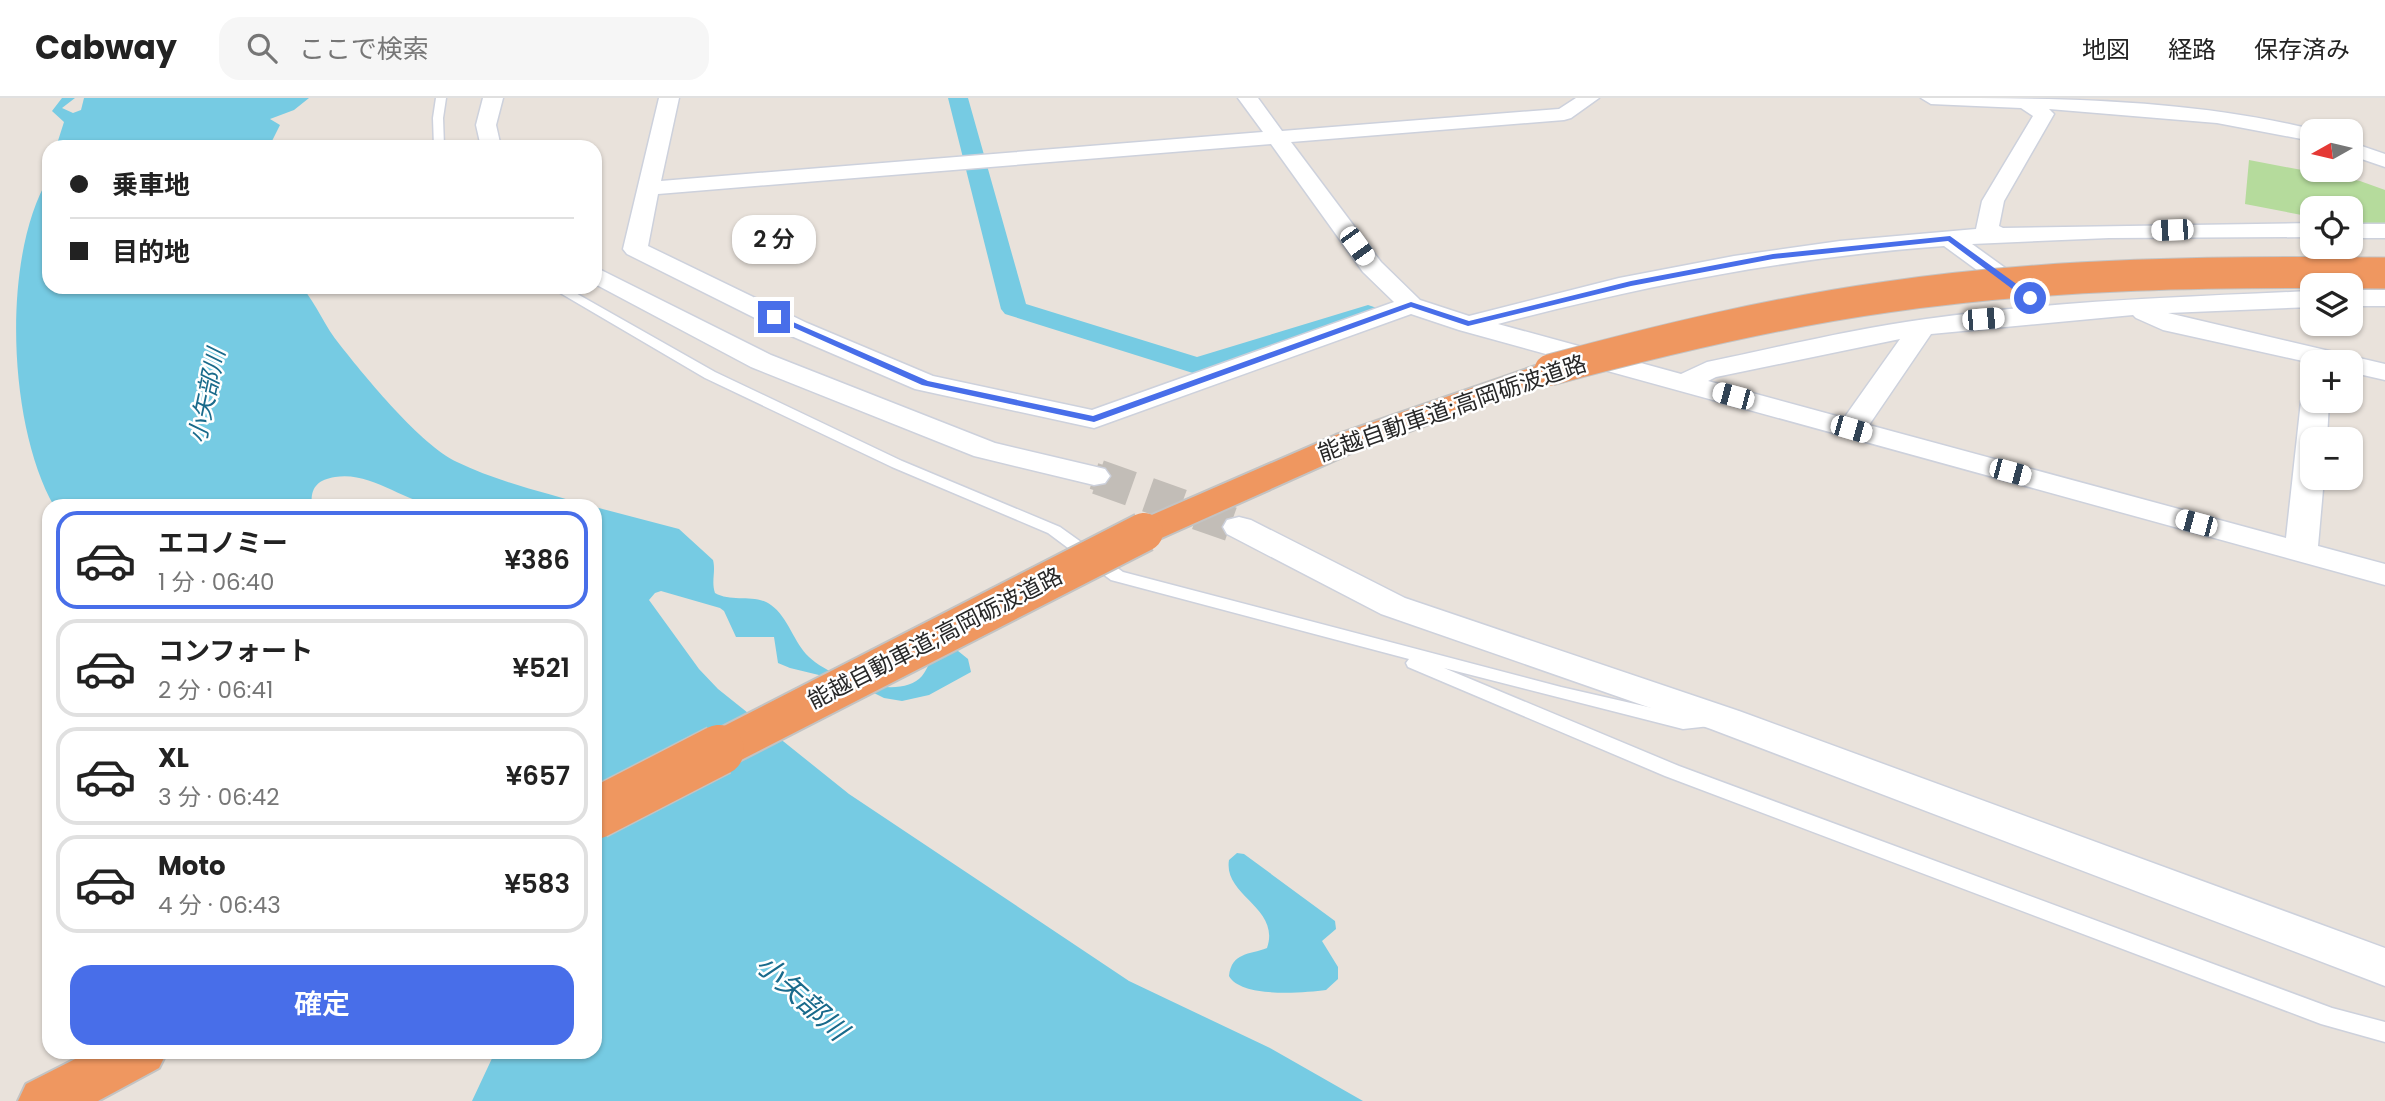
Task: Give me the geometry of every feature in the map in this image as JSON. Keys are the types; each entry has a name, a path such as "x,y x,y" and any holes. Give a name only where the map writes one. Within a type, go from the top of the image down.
{"highway":[{"name":"能越自動車道;高岡砺波道路","path":"602,810 1144,532 1348,442 1550,370 1733,324 1908,294 2137,276 2292,272 2385,273"},
{"path":"46,1101 127,1059"}],"street":[{"path":"489,140 486,125 494,98"},
{"path":"669,98 651,188 635,249 798,328 925,383 1094,419 1411,305"},
{"path":"1248,98 1373,267 1411,305 1468,324 2385,575"},
{"path":"651,188 1564,114 1589,98"},
{"path":"1931,98 2023,100 2185,113 2260,123 2300,132"},
{"path":"1998,235 1987,228 1993,201 2044,114 2023,100"},
{"path":"2363,153 2385,161"},
{"path":"1468,324 1631,284 1773,257 1998,235 2172,230 2300,230"},
{"path":"2363,230 2385,231"},
{"path":"1950,239 2050,313"},
{"path":"602,278 761,361 985,450 1094,476"},
{"path":"2363,298 2385,298"},
{"path":"1685,383 1707,370 1923,327 2131,307 2300,300"},
{"path":"2131,307 2172,324 2300,355"},
{"path":"1851,429 1923,327"},
{"path":"2363,367 2385,372"},
{"path":"2301,552 2307,490"},
{"path":"1239,527 1393,606 1725,720 2385,967"}],"lane":[{"path":"439,140 441,98"},
{"path":"568,294 710,375 897,464 1054,530 1117,576 1561,693 1683,722 1725,720"},
{"path":"1347,635 1685,776 2330,1017 2385,1032"}],"green space":[{"path":"2249,160 2300,170 2300,182 2363,182 2385,190 2385,228 2363,226 2363,196 2300,196 2300,215 2245,204"}],"water":[{"path":"62,98 75,98 62,108 73,113 81,110 84,98 309,98 294,110 270,119 280,125 272,140 58,140 64,122 52,111"},
{"name":"小矢部川","path":"42,193 42,294 307,294 335,338 364,375 427,441 457,462 523,487 565,499 412,499 375,482 349,476 335,477 319,483 312,499 51,499 39,472 27,432 16,341 17,295 23,250"},
{"name":"小矢部川","path":"602,509 679,529 713,560 715,593 757,599 771,605 782,616 809,657 848,679 882,687 898,687 912,683 924,673 942,638 968,659 971,672 929,695 902,701 884,698 856,684 778,663 774,637 736,637 720,608 661,591 649,600 699,669 718,689 849,794 1129,981 1270,1048 1363,1101 472,1101 492,1059 602,1059"},
{"path":"1237,853 1244,854 1335,921 1336,929 1322,941 1338,967 1338,979 1326,990 1288,993 1259,991 1236,983 1229,976 1238,958 1267,948 1269,934 1260,912 1234,883 1229,872 1229,860"}],"waterway":[{"path":"958,98 1014,309 1196,366 1368,313"}],"tunnel":[{"path":"1094,476 1103,479"},
{"path":"1098,477 1239,527"}],"route":[{"path":"774,317 925,383 1094,419 1411,305 1468,324 1631,284 1773,257 1950,239 2030,298"}]}
